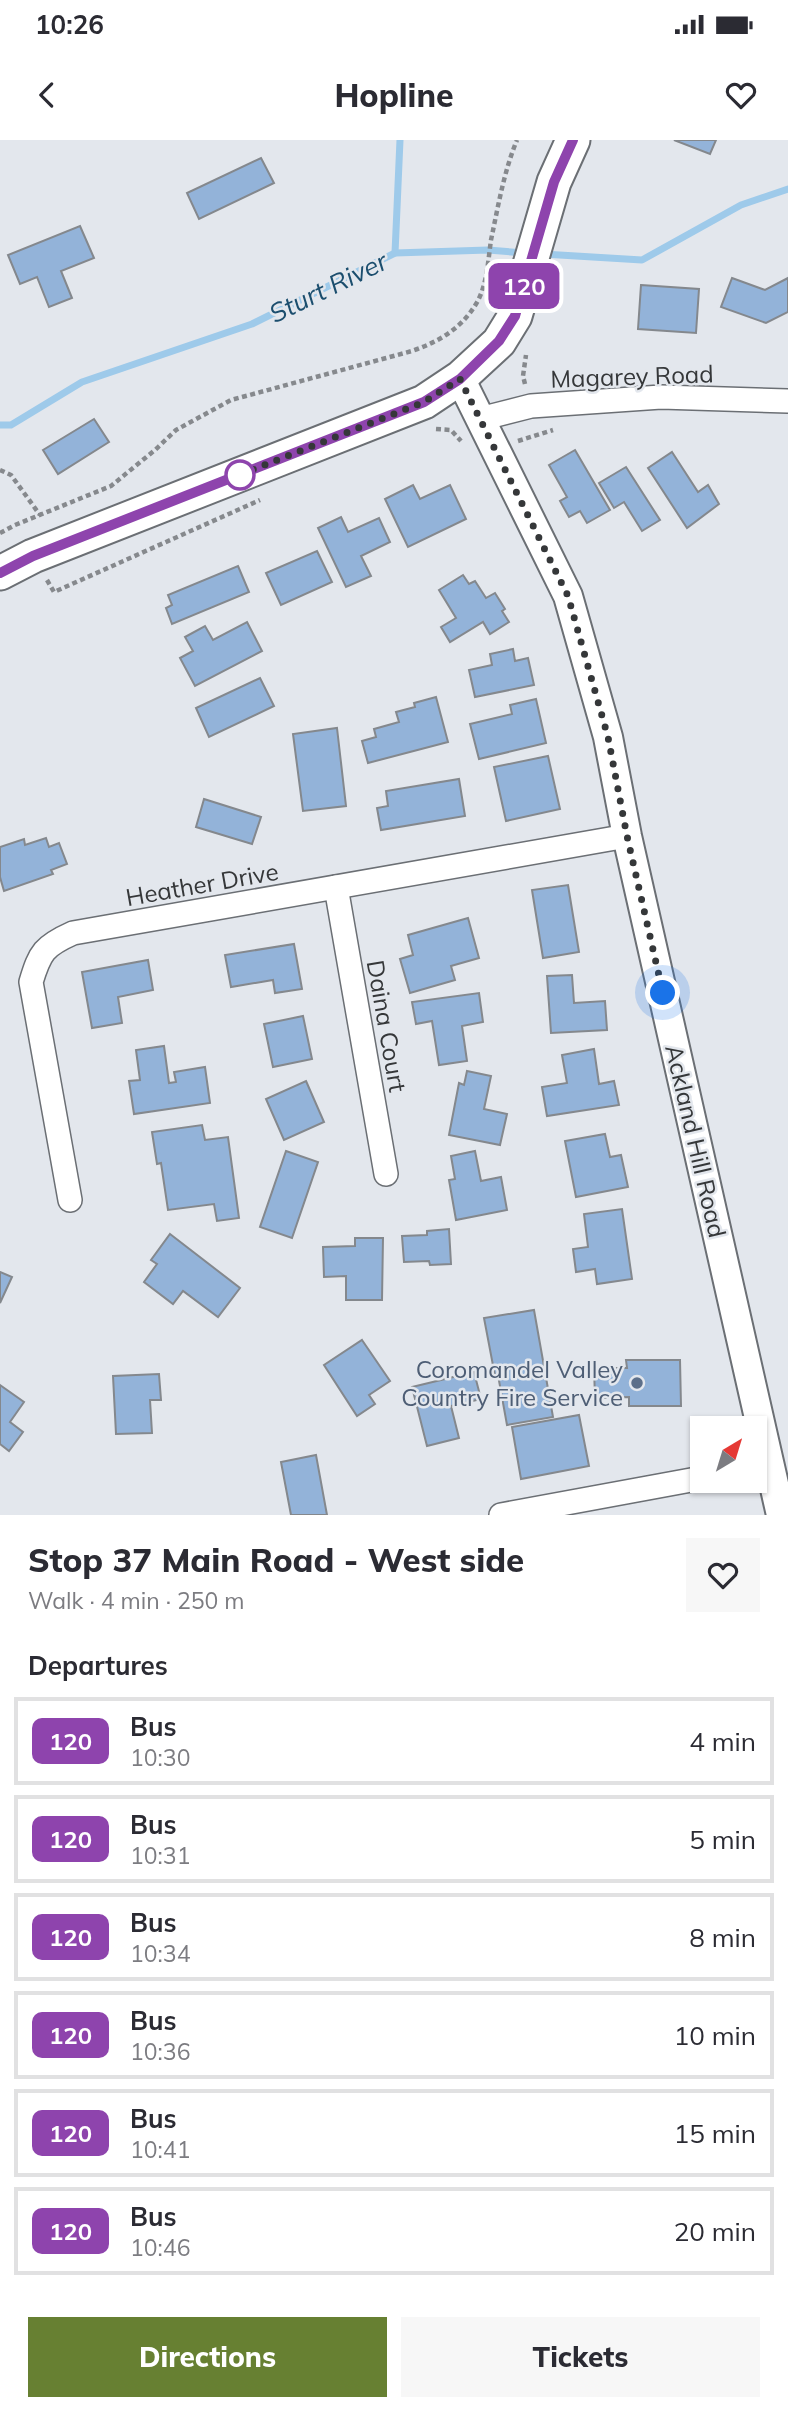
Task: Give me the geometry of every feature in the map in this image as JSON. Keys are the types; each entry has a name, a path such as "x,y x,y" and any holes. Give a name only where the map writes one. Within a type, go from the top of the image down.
{"main road":[{"path":"0,573 33,556 424,402 460,379 499,341 515,316 554,182 573,140"}],"street":[{"name":"Ackland Hill Road","path":"460,379 568,596 608,737 751,1416"},
{"name":"Magarey Road","path":"480,419 531,406 661,397 788,401"},
{"name":"Heather Drive","path":"70,1200 31,982 38,959 52,943 73,933 627,836"},
{"name":"Daina Court","path":"336,887 386,1174"},
{"path":"502,1515 690,1480"},
{"name":"Ackland Hill Road","path":"767,1480 781,1515"}],"path":[{"path":"0,533 111,486 176,430 231,400 412,351 436,342 461,323 477,302 484,283 496,217 517,140"},
{"path":"522,440 530,437 531,406 523,376 527,346"},
{"path":"0,470 10,475 40,515"}],"building":[{"path":"674,140 716,140 710,154"},
{"path":"261,158 274,183 199,219 187,193"},
{"path":"80,226 94,258 61,271 72,298 49,307 37,277 20,284 8,255"},
{"path":"732,278 765,290 788,278 788,312 766,323 721,307"},
{"path":"641,285 699,289 696,333 638,329"},
{"path":"94,419 109,442 58,474 43,450"},
{"path":"575,450 610,510 587,523 580,511 569,517 560,501 567,497 549,465"},
{"path":"672,452 698,492 708,485 719,504 687,528 648,468"},
{"path":"626,467 660,520 642,531 624,502 614,508 599,483"},
{"path":"413,485 420,499 450,485 466,519 408,547 385,499"},
{"path":"341,517 348,532 379,518 390,542 361,556 371,576 346,587 318,528"},
{"path":"317,551 332,582 281,605 266,573"},
{"path":"238,566 249,592 172,624 166,608 172,605 168,595"},
{"path":"463,575 469,584 475,581 486,598 495,593 509,622 490,634 483,622 450,642 441,627 456,618 439,590"},
{"path":"247,622 262,651 195,686 180,658 193,651 185,637 205,626 213,640"},
{"path":"513,649 515,661 528,658 534,685 475,697 469,670 492,665 490,654"},
{"path":"260,678 274,706 209,737 196,708"},
{"path":"436,697 448,742 368,763 362,741 376,737 374,729 399,722 396,712 415,707 414,703"},
{"path":"536,699 546,743 479,759 470,724 512,714 510,705"},
{"path":"337,728 346,806 303,811 293,734"},
{"path":"548,756 560,809 506,821 494,767"},
{"path":"459,779 465,816 381,830 377,808 388,806 386,791"},
{"path":"204,799 261,817 252,844 196,827"},
{"path":"46,838 49,847 59,843 67,864 51,870 53,874 4,891 0,877 0,847 24,839 25,845"},
{"path":"568,885 579,952 543,958 532,890"},
{"path":"468,918 479,958 451,966 455,980 410,993 400,959 413,955 408,935"},
{"path":"294,944 302,989 275,993 273,980 231,987 225,955"},
{"path":"148,960 153,990 118,997 122,1023 92,1028 82,972"},
{"path":"572,975 574,1003 605,1001 607,1030 551,1033 547,976"},
{"path":"479,993 483,1022 462,1026 467,1061 439,1065 432,1021 416,1024 412,1002"},
{"path":"303,1016 312,1059 273,1067 264,1024"},
{"path":"164,1046 169,1083 176,1082 174,1072 205,1067 210,1103 134,1114 129,1081 140,1080 136,1050"},
{"path":"594,1049 599,1084 614,1081 619,1105 547,1116 542,1087 567,1083 562,1055"},
{"path":"467,1071 491,1076 484,1109 507,1114 500,1145 449,1135 459,1083 464,1085"},
{"path":"306,1081 324,1122 284,1140 266,1099"},
{"path":"202,1125 205,1140 228,1137 239,1218 217,1221 214,1204 168,1210 161,1163 157,1164 152,1132"},
{"path":"605,1134 610,1157 621,1155 628,1187 576,1197 565,1141"},
{"path":"286,1151 318,1162 292,1238 260,1227"},
{"path":"475,1151 481,1181 501,1177 507,1210 456,1220 449,1180 455,1179 451,1156"},
{"path":"622,1209 632,1279 597,1284 595,1269 576,1272 573,1249 588,1247 584,1214"},
{"path":"449,1229 451,1264 404,1262 402,1236 427,1235 427,1231"},
{"path":"170,1234 240,1288 218,1317 183,1291 173,1304 144,1282 157,1264 151,1260"},
{"path":"355,1238 383,1238 382,1300 346,1300 346,1276 324,1277 323,1247 355,1246"},
{"path":"0,1272 12,1277 0,1303"},
{"path":"534,1310 553,1417 507,1425 484,1318"},
{"path":"362,1340 390,1381 369,1395 375,1404 357,1416 324,1365"},
{"name":"Coromandel Valley Country Fire Service","path":"626,1360 680,1360 681,1406 629,1406 629,1397 595,1398 594,1368 627,1368"},
{"path":"474,1372 481,1399 451,1406 459,1438 427,1446 412,1387"},
{"path":"159,1374 161,1400 150,1400 152,1433 116,1434 113,1376"},
{"path":"0,1385 24,1402 10,1422 23,1432 9,1451 0,1444"},
{"path":"579,1415 589,1466 521,1479 512,1427"},
{"path":"316,1455 327,1515 291,1515 281,1462"}],"waterway":[{"path":"395,253 400,140"},
{"name":"Sturt River","path":"543,254 642,260 741,205 788,189"},
{"name":"Sturt River","path":"0,425 11,425 82,382 252,324 395,253 488,250 524,253"}],"bus line":[{"name":"120","path":"0,573 33,556 424,402 460,379 499,341 515,316 554,182 573,140"}],"place":[{"name":"Coromandel Valley Country Fire Service","path":"637,1383"}],"route":[{"path":"240,475 229,479 424,402 460,379 568,596 608,737 627,836 663,993"}]}
